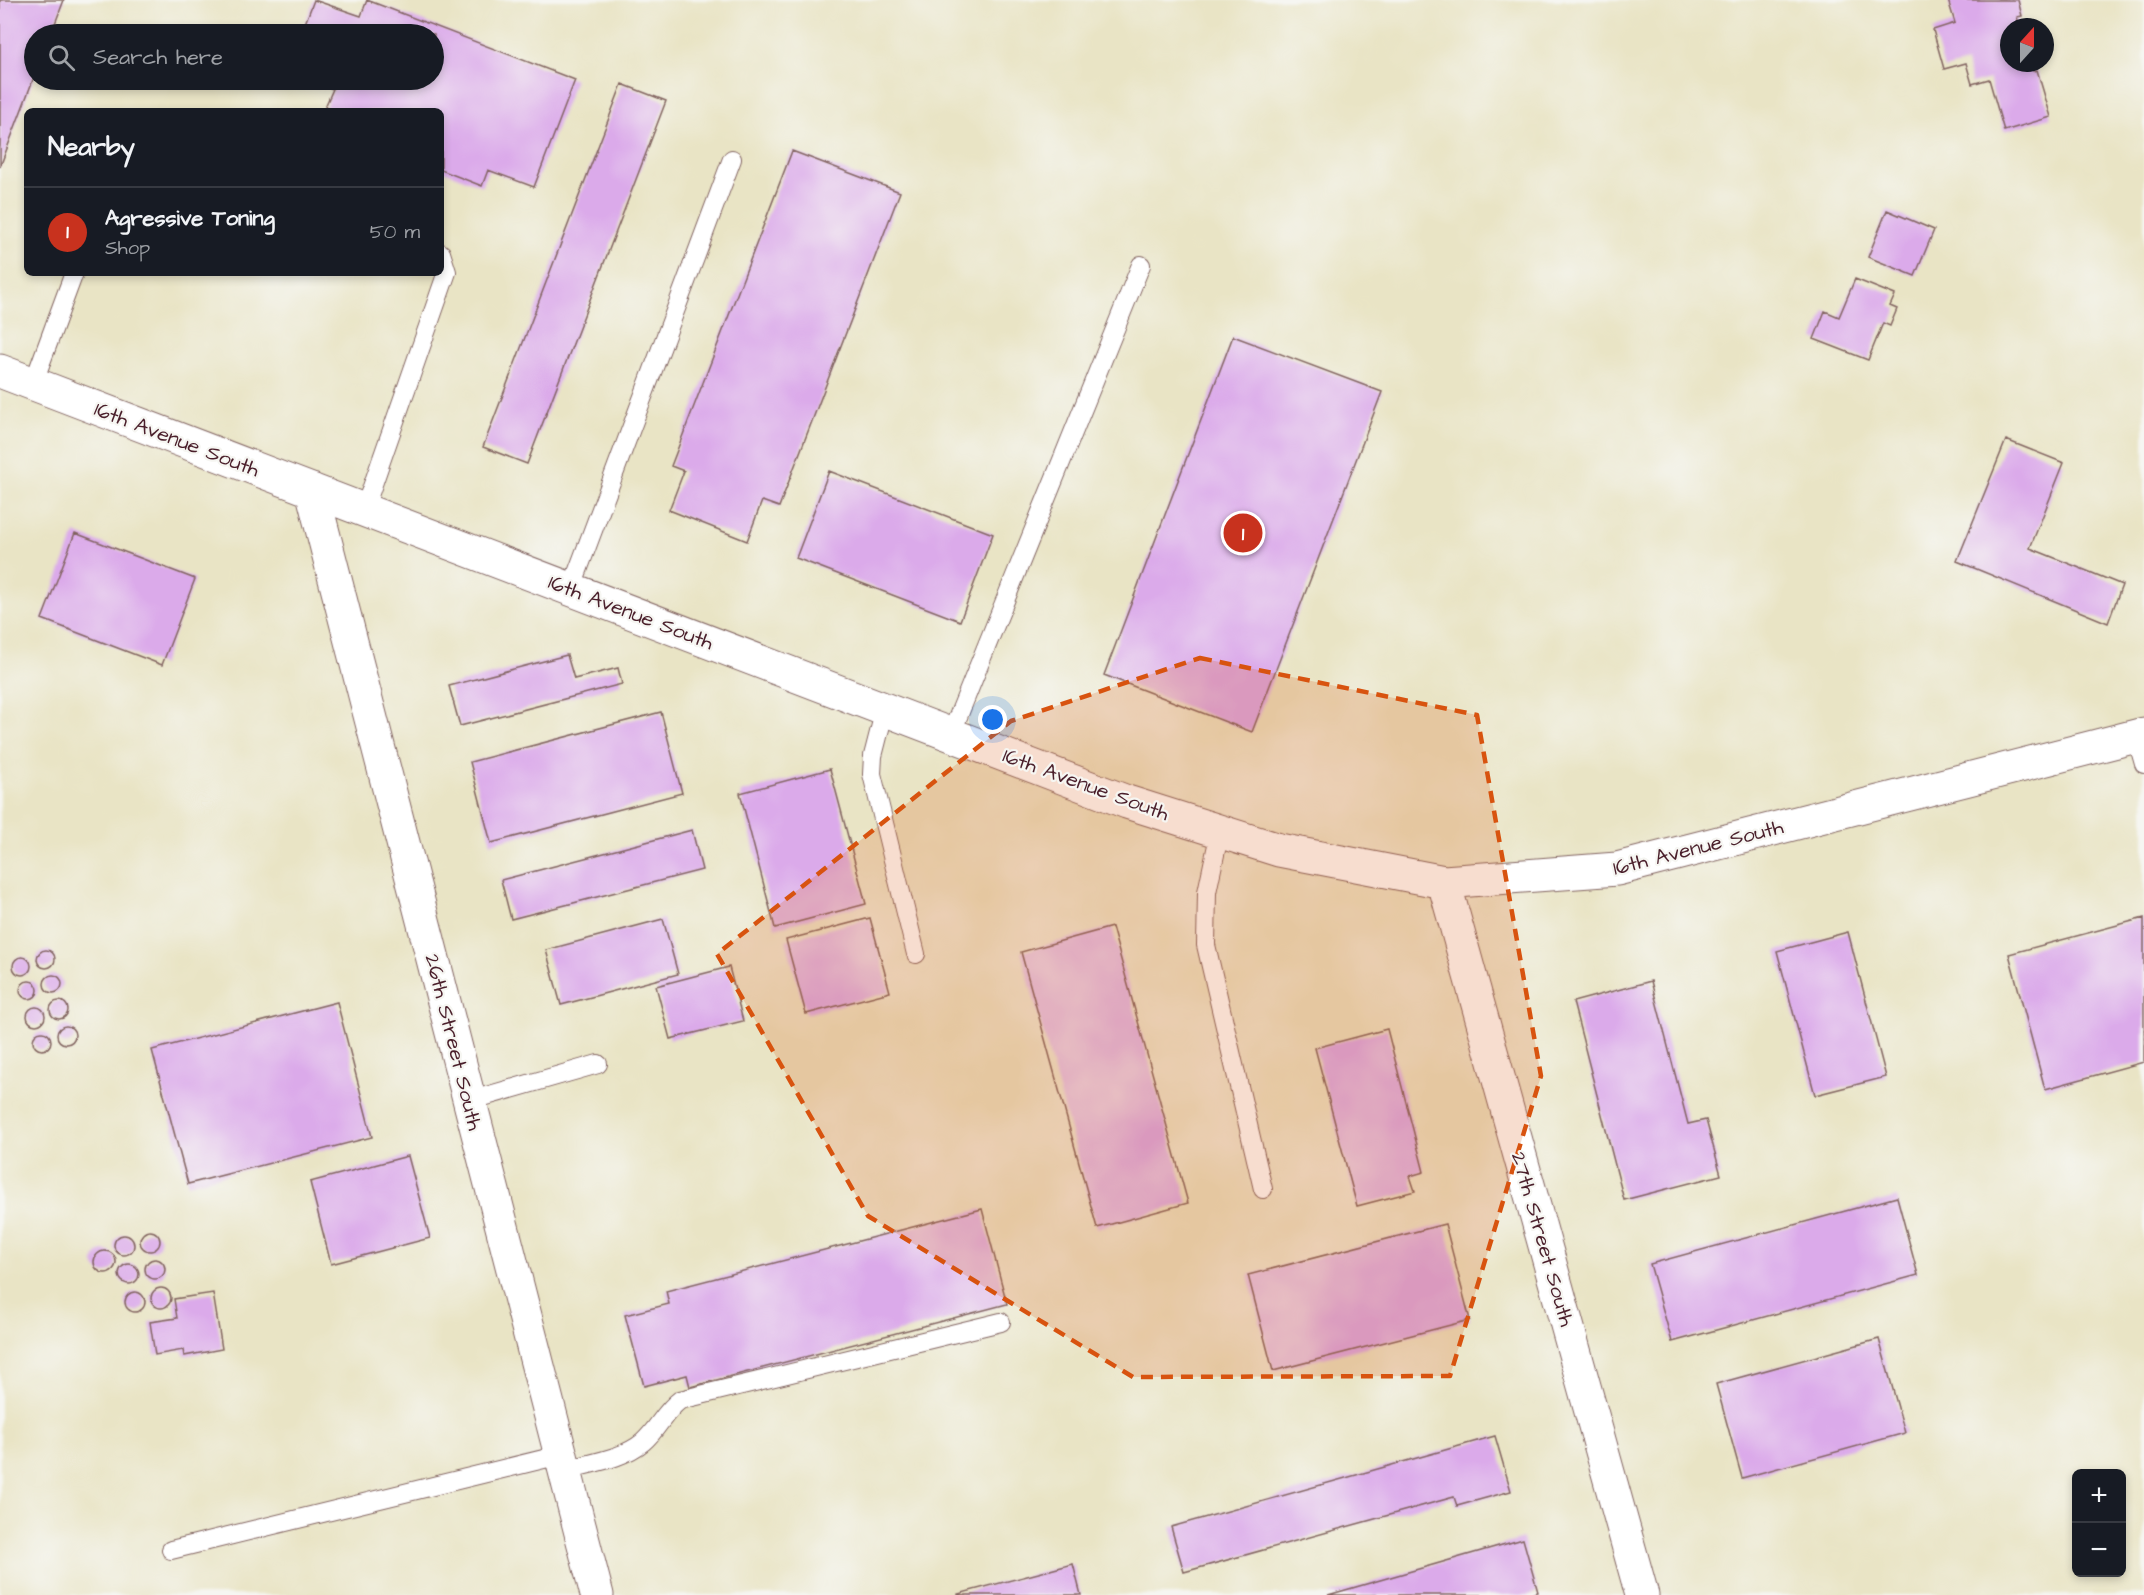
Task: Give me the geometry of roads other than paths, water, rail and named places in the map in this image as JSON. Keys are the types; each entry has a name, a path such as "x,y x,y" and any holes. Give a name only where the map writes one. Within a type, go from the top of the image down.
{"street":[{"name":"16th Avenue South","path":"0,371 1127,802 1279,850 1444,882 1617,869 2141,745"},
{"name":"26th Street South","path":"312,489 597,1595"},
{"name":"27th Street South","path":"1444,882 1642,1595"}],"lane":[{"path":"571,589 732,159"},
{"path":"364,510 447,272 444,262"},
{"path":"951,734 1141,265"},
{"path":"33,384 73,276"},
{"path":"885,709 873,756 872,774 916,954"},
{"path":"1220,831 1207,892 1206,945 1263,1189"},
{"path":"469,1101 598,1065"},
{"path":"171,1550 562,1462 627,1452 642,1442 669,1408 680,1400 1001,1322"}],"place":[{"name":"Agressive Toning","path":"1243,533"}]}
